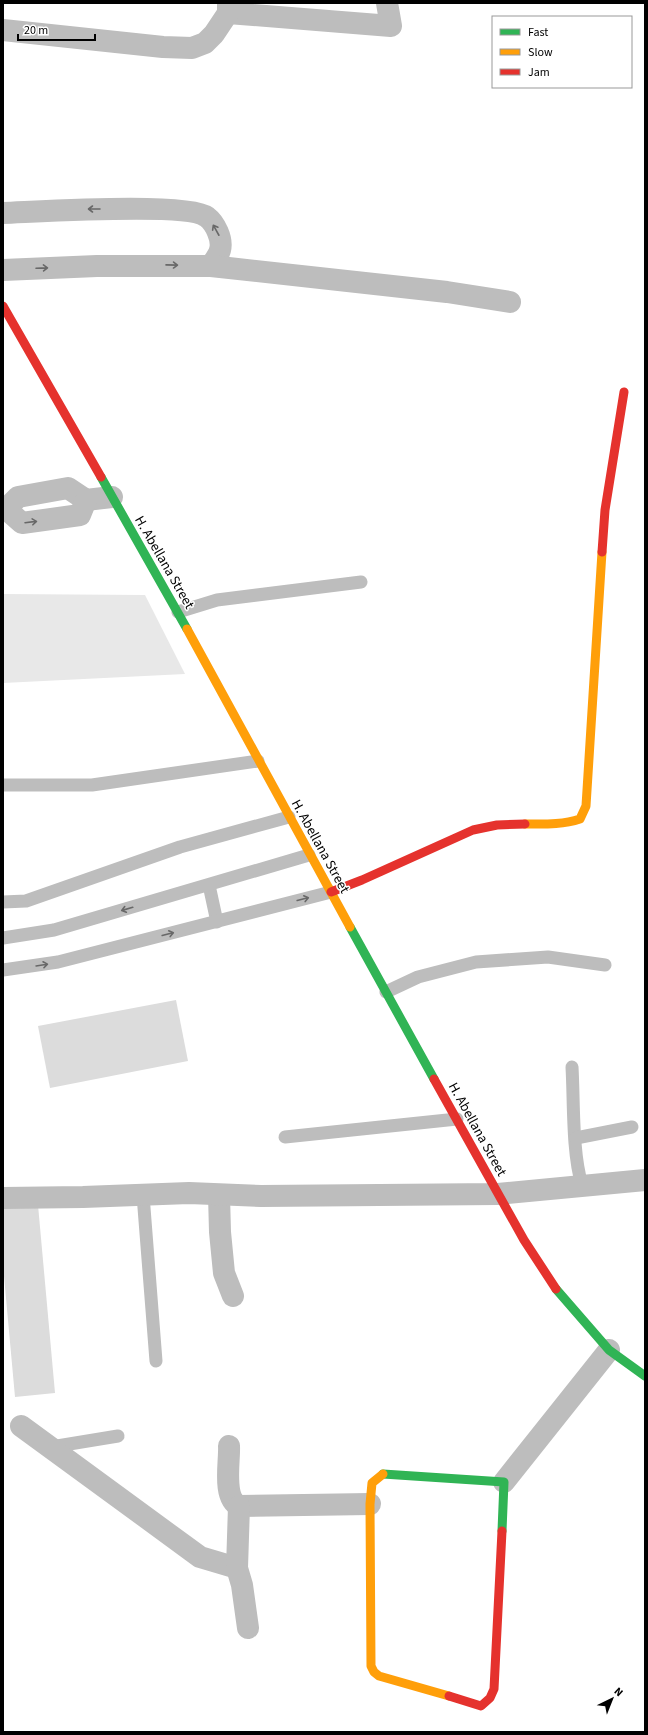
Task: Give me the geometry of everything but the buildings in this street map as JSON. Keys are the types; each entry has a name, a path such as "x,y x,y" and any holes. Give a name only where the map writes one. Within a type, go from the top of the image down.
{"street":[{"path":"3,30 163,47 192,48 205,43 214,34 228,8 391,26 387,3"},
{"path":"3,213 77,209 165,210 196,212 207,217 219,236 220,249 211,266"},
{"path":"3,270 97,266 211,266 439,291 510,302"},
{"name":"H. Abellana Street","path":"3,306 178,612 309,855 524,1240 557,1291 609,1350 645,1376"},
{"path":"331,892 362,880 479,828 498,824 569,824 580,819 586,806 588,790 605,510 624,392"},
{"path":"4,509 22,523 80,515 86,500 112,497"},
{"path":"3,1198 188,1193 261,1196 498,1194 645,1180"},
{"path":"218,1195 224,1273 233,1296"},
{"path":"504,1482 383,1474 372,1483 370,1504 371,1666 374,1672 379,1676 481,1706 490,1698 494,1689 504,1482 609,1350"},
{"path":"21,1426 200,1558 238,1568"},
{"path":"229,1446 228,1488 234,1503 239,1506 370,1504"},
{"path":"239,1506 238,1568 248,1628"}],"lane":[{"path":"178,612 217,600 361,582"},
{"path":"3,785 92,785 258,761"},
{"path":"3,902 26,901 180,847 289,817"},
{"path":"3,938 54,930 309,855"},
{"path":"209,885 217,922"},
{"path":"3,970 58,962 331,892"},
{"path":"386,992 418,976 476,962 548,957 606,965"},
{"path":"572,1067 579,1175 582,1185"},
{"path":"285,1137 457,1119"},
{"path":"576,1138 632,1126"},
{"path":"143,1195 156,1361"},
{"path":"51,1447 118,1436"}],"shaded area":[{"path":"3,594 145,595 185,674 3,683"}],"traffic: fast":[{"path":"101,477 187,629"},
{"path":"350,927 434,1079"},
{"path":"556,1289 609,1350 645,1376"},
{"path":"383,1474 504,1482 502,1531"}],"traffic: slow":[{"path":"525,824 559,823 580,819 586,806 602,552"},
{"path":"187,629 350,927"},
{"path":"383,1474 372,1483 370,1504 371,1666 374,1672 379,1676 449,1696"}],"traffic: jam":[{"path":"3,306 101,477"},
{"path":"602,552 605,510 624,392"},
{"path":"331,892 362,880 473,830 497,825 525,824"},
{"path":"434,1079 524,1240 556,1289"},
{"path":"449,1696 481,1706 490,1698 494,1689 502,1531"}]}
